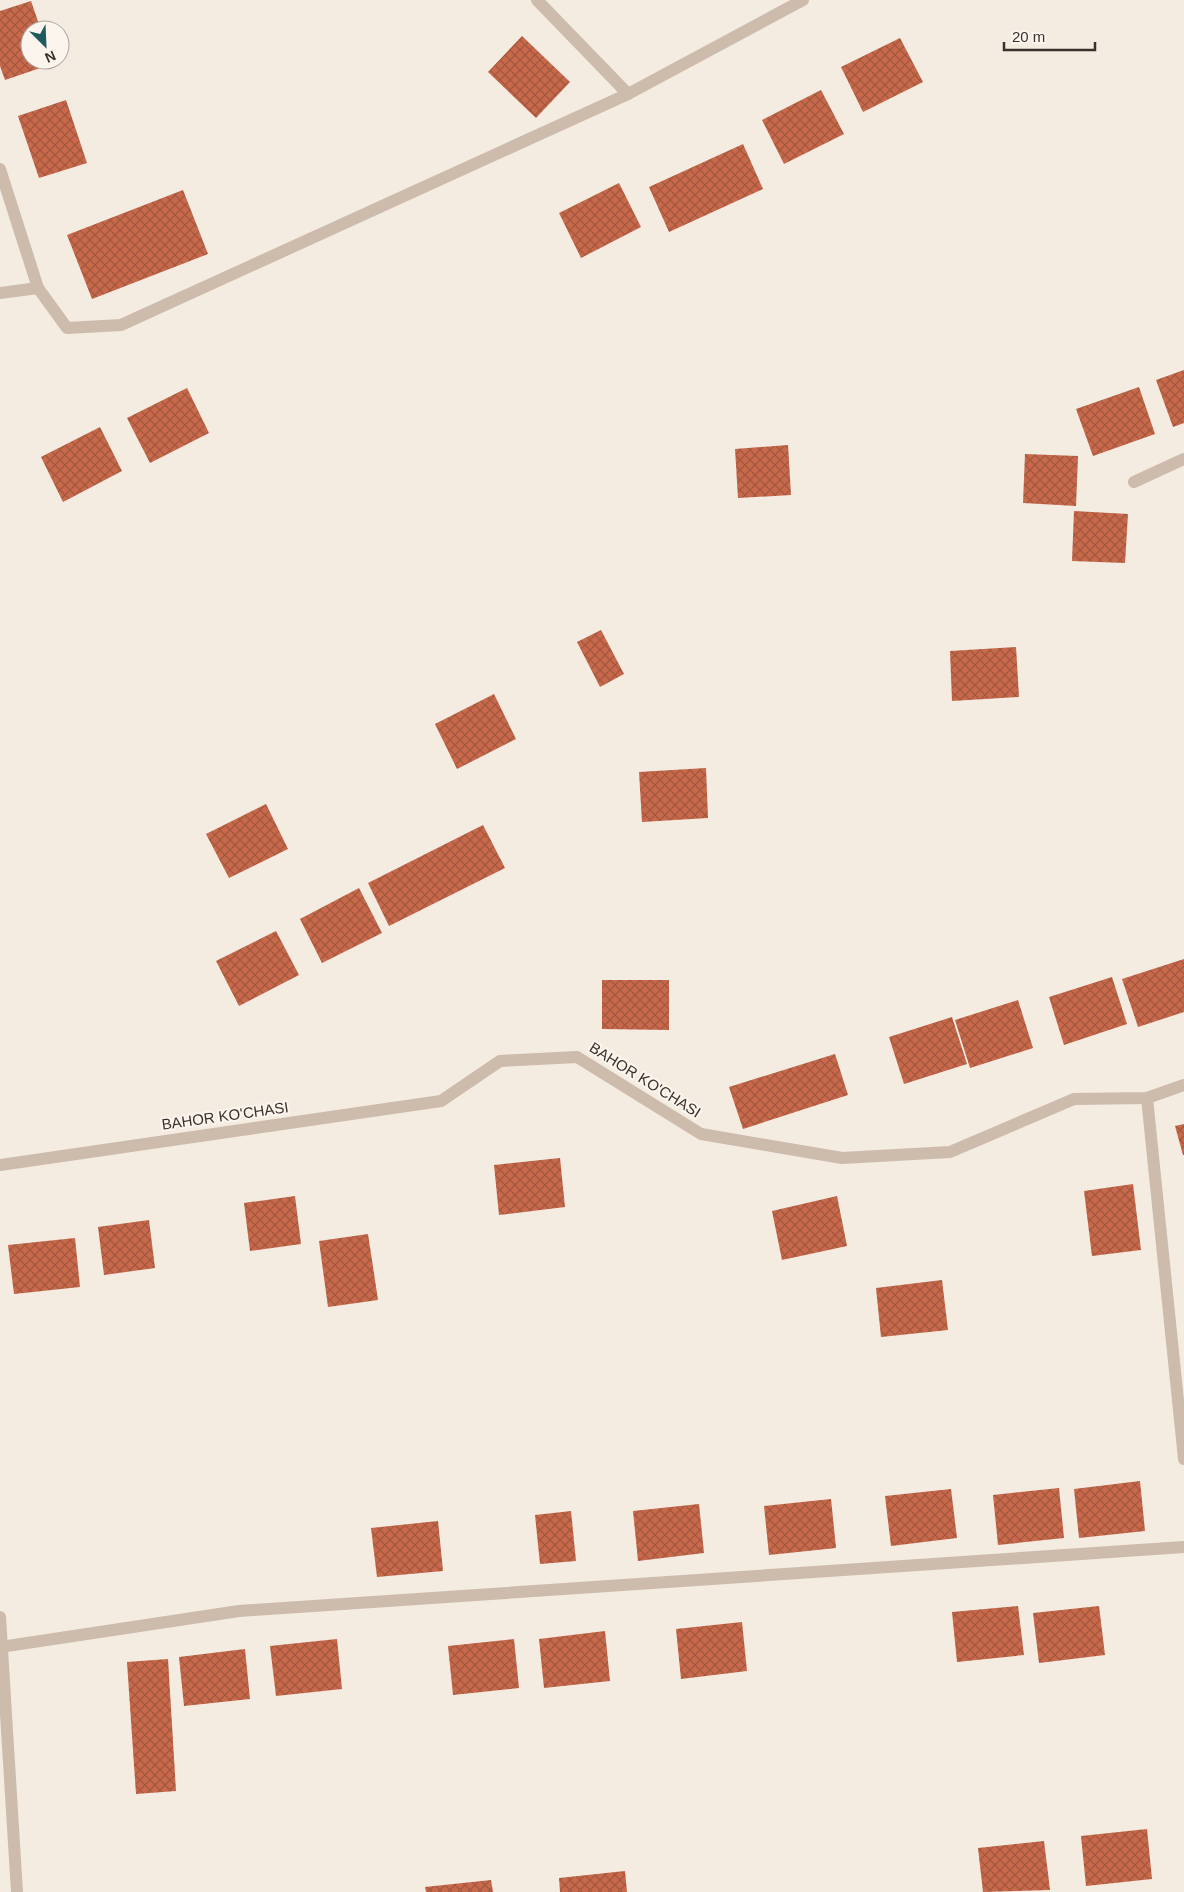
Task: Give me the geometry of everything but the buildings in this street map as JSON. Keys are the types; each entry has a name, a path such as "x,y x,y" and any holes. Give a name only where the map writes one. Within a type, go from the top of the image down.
{"street":[{"path":"537,0 628,94"},
{"path":"0,169 38,288 67,328 121,325 628,94 802,0"},
{"path":"0,294 38,288"},
{"path":"1134,482 1184,459"},
{"name":"BAHOR KO'CHASI","path":"0,1165 442,1101 500,1061 510,1060 577,1056 701,1134 842,1158 950,1152 1074,1099 1147,1098 1184,1085"},
{"path":"1147,1098 1184,1459"},
{"path":"1,1647 239,1611 1184,1547"},
{"path":"0,1618 17,1892"}]}
